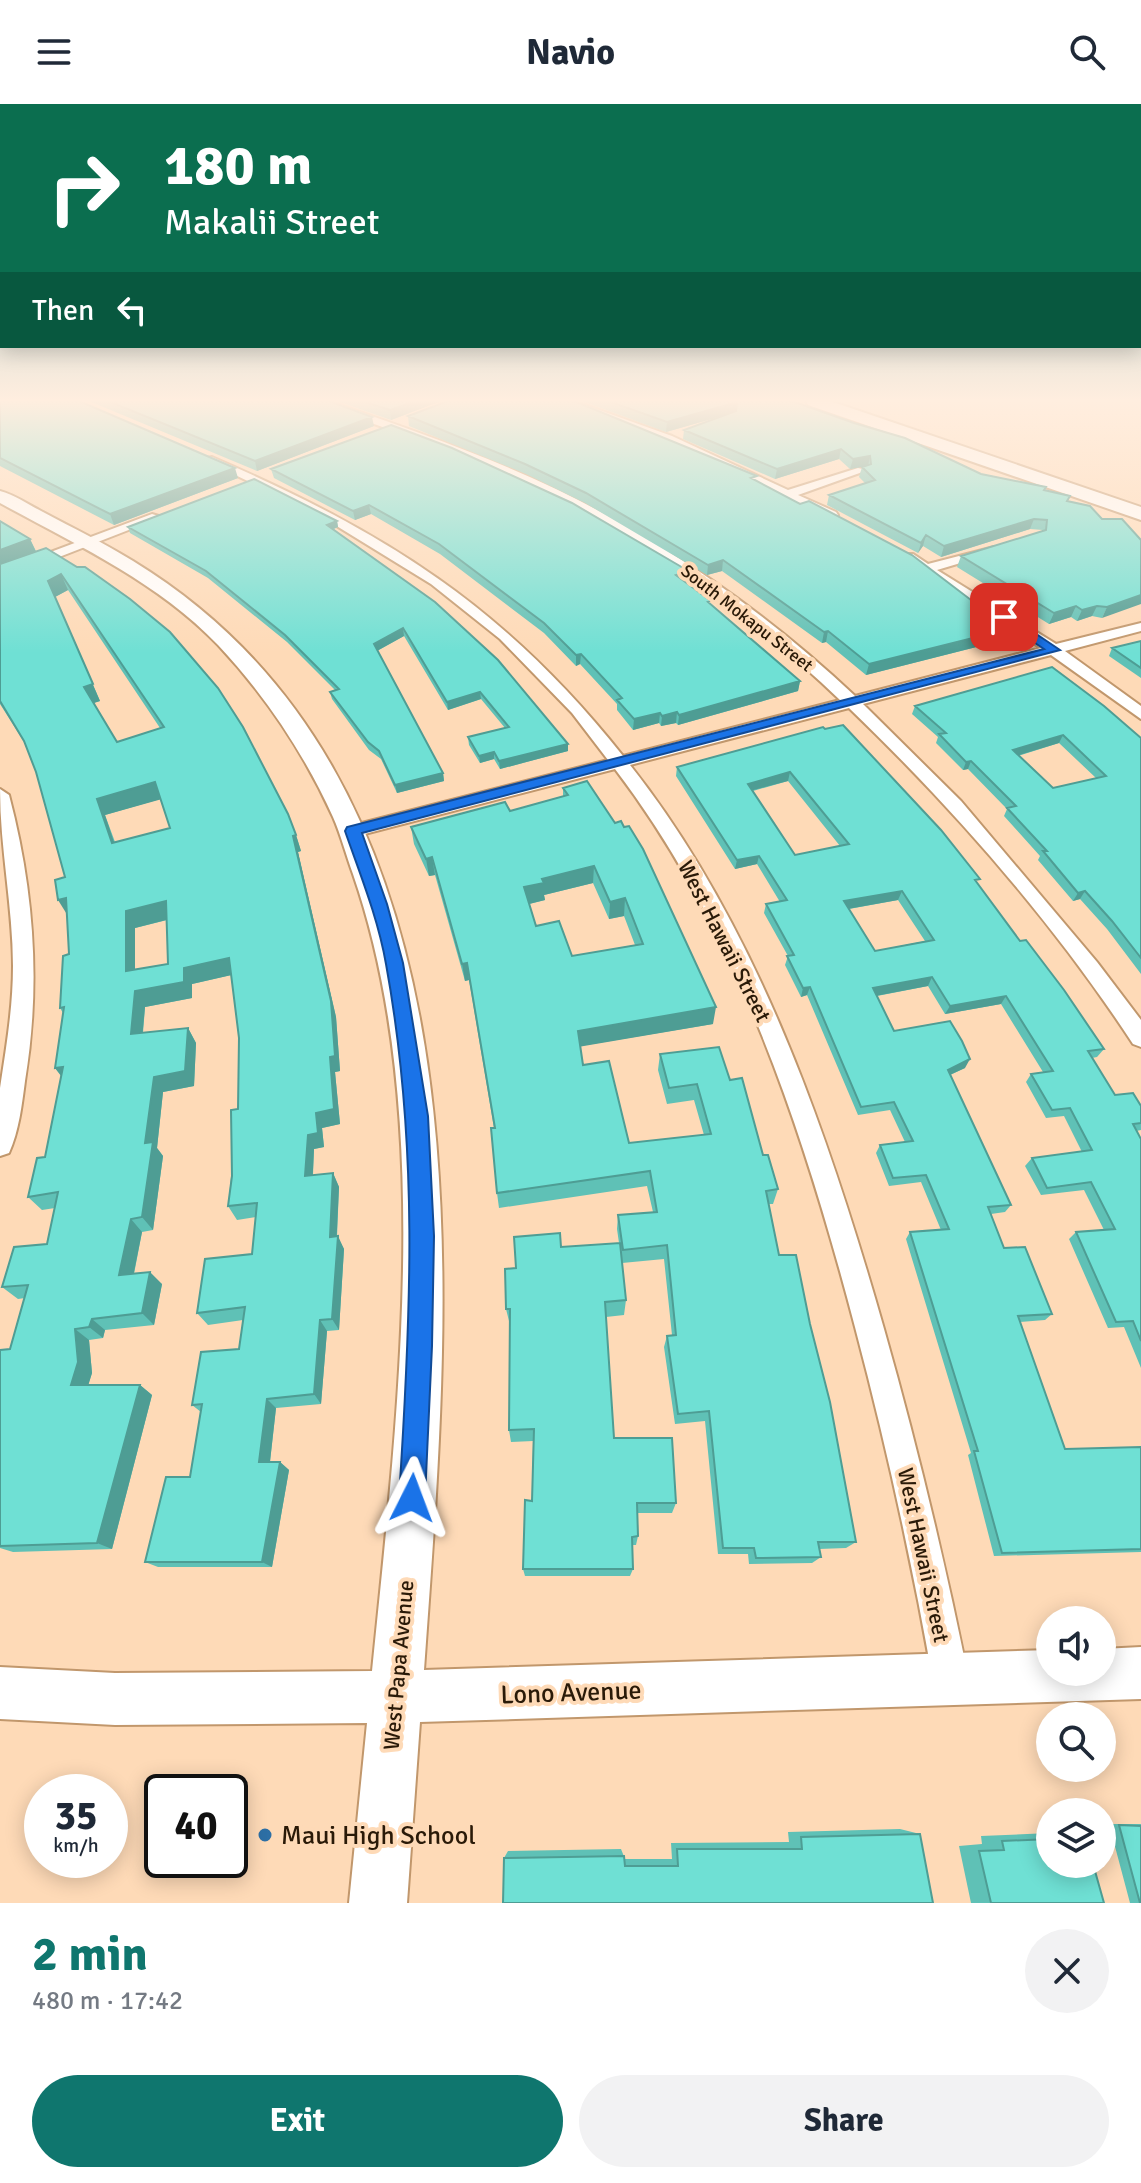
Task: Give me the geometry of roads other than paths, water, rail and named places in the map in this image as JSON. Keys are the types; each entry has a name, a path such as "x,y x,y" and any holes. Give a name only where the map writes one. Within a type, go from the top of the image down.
{"main road":[{"path":"1057,485 1141,514"},
{"path":"1108,485 1141,496"}],"street":[{"name":"West Hawaii Street","path":"266,485 362,531 472,608 509,639 621,760 708,900 781,1051 853,1264 914,1498 951,1681"},
{"name":"South Mokapu Street","path":"536,485 582,507 649,546 758,623 850,702 915,762 979,831 1064,935 1141,1038"},
{"path":"773,485 846,523"},
{"path":"791,493 816,485"},
{"name":"West Papa Avenue","path":"0,496 162,588 229,644 290,715 331,782 353,831 379,904 395,963 418,1116 423,1208 420,1361 410,1528 378,1903"},
{"path":"0,576 172,511"},
{"path":"929,568 1006,544"},
{"path":"901,553 1054,650 1141,714"},
{"path":"353,831 1141,627"},
{"path":"0,795 12,835 24,950 18,1052 0,1145"},
{"name":"Lono Avenue","path":"0,1693 115,1699 394,1697 1141,1673"}],"place":[{"name":"Maui High School","path":"265,1835"}]}
